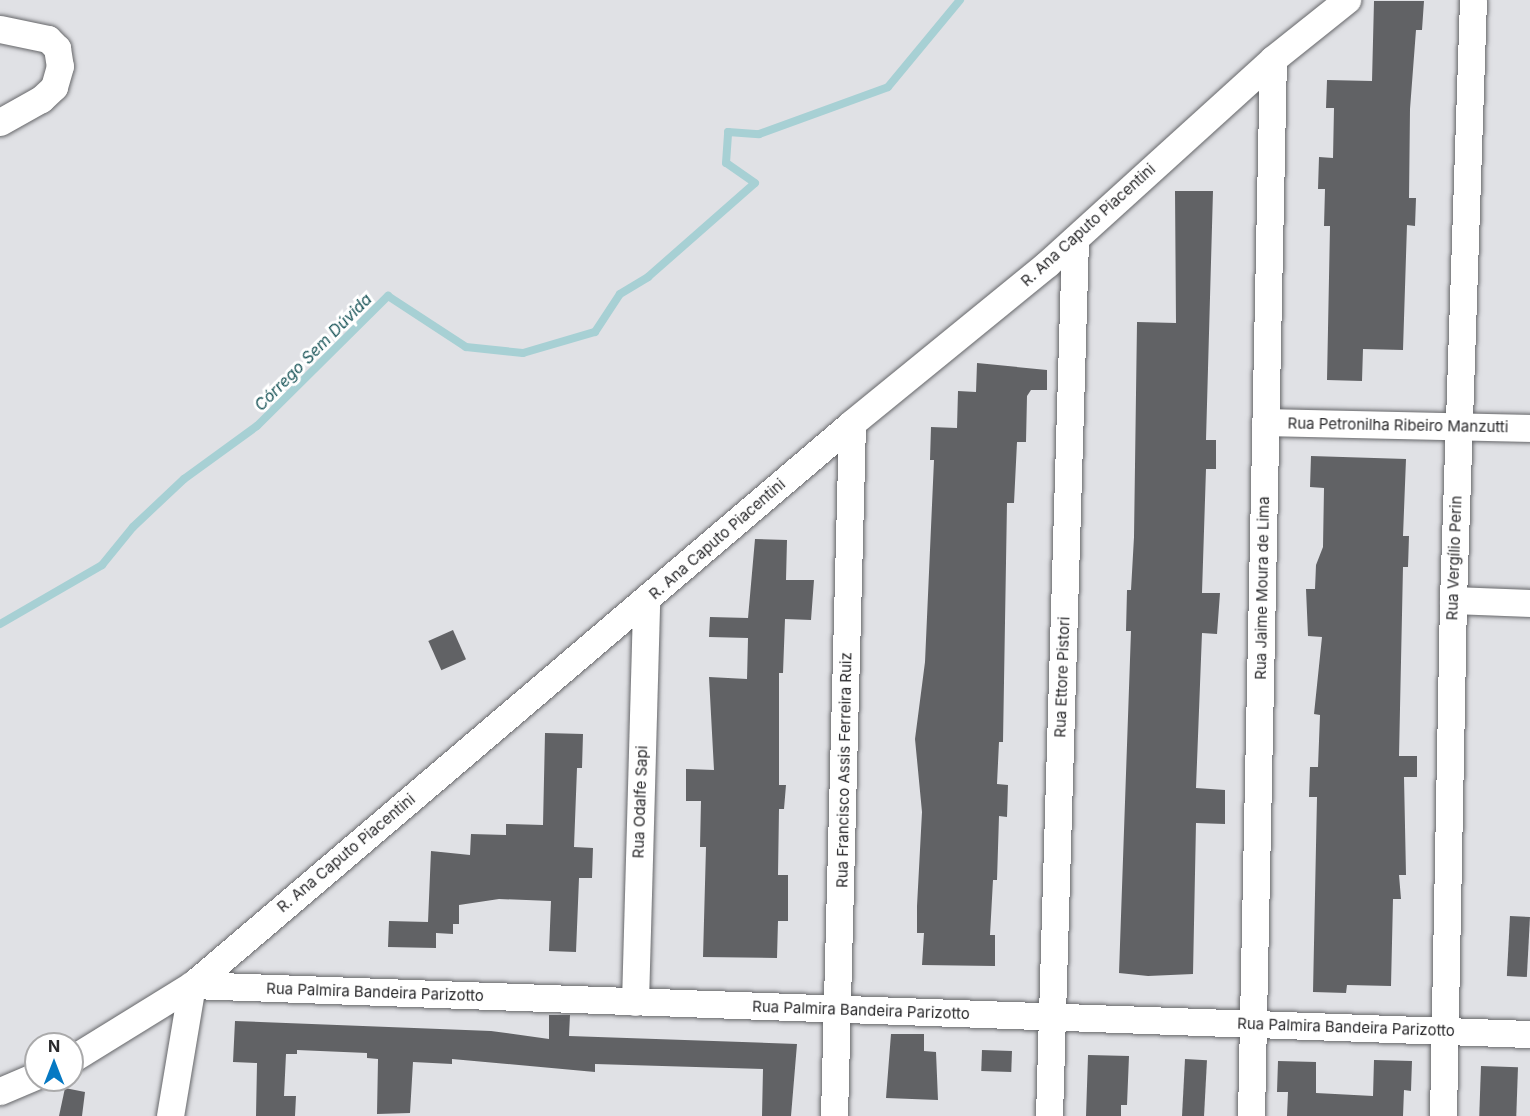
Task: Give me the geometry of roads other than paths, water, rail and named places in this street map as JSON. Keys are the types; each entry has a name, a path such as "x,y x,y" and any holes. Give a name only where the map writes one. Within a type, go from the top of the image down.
{"street":[{"name":"R. Ana Caputo Piacentini","path":"84,1052 192,985 646,601 852,423 1075,239 1273,59 1347,0"},
{"name":"Rua Vergílio Perin","path":"1443,1116 1447,1031 1453,600 1473,0"},
{"path":"0,29 48,39 57,48 60,66 54,87 41,99 0,122"},
{"name":"Rua Jaime Moura de Lima","path":"1251,1116 1273,59"},
{"name":"Rua Ettore Pistori","path":"1049,1116 1075,239"},
{"name":"Rua Petronilha Ribeiro Manzutti","path":"1265,422 1530,428"},
{"name":"Rua Francisco Assis Ferreira Ruiz","path":"834,1116 839,1010 852,423"},
{"path":"1453,600 1530,603"},
{"name":"Rua Odalfe Sapi","path":"635,1002 646,601"},
{"path":"170,1116 192,985"},
{"name":"Rua Palmira Bandeira Parizotto","path":"192,985 1530,1034"},
{"path":"0,1091 24,1081"}],"waterway":[{"name":"Córrego Sem Dúvida","path":"0,624 102,565 133,527 184,479 257,426 388,296 466,347 523,353 595,332 620,294 648,277 755,183 726,163 728,132 759,134 888,87 960,0"}]}
